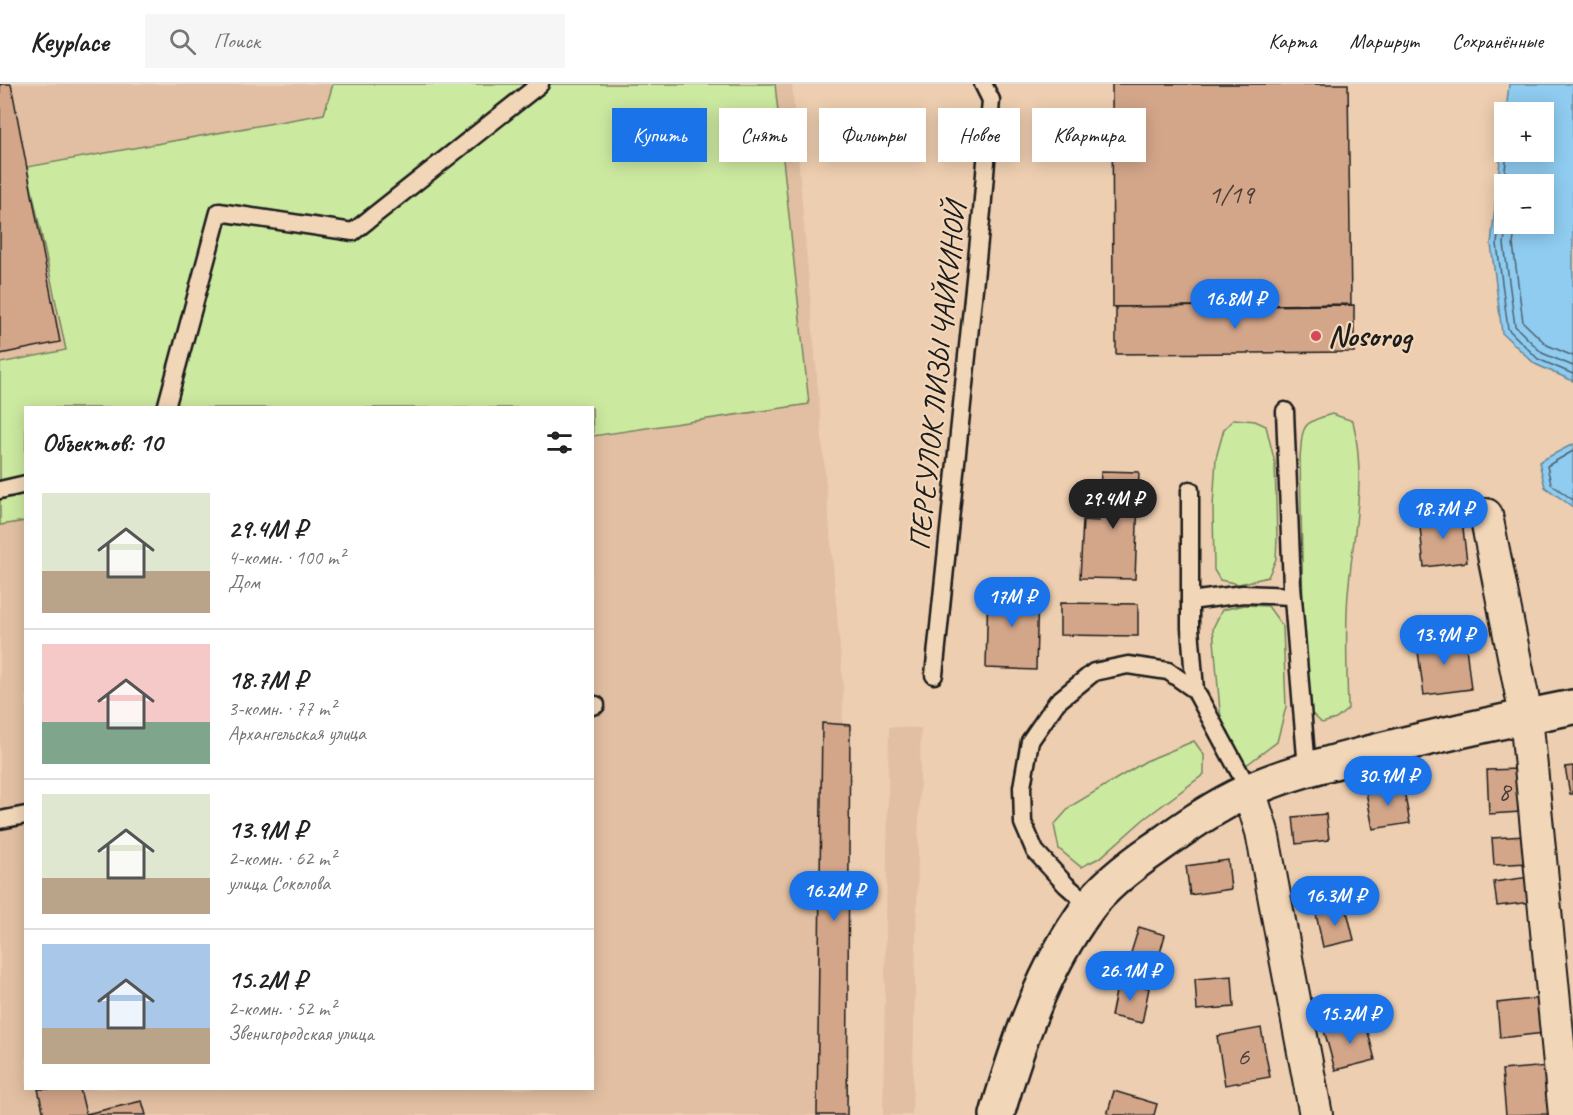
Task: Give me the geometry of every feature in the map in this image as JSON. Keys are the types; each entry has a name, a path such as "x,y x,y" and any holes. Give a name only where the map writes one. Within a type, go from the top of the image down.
{"main road":[{"path":"997,1115 1010,1073 1043,986 1065,942 1089,905 1132,865 1195,820 1249,790 1307,769 1427,738 1573,706"}],"street":[{"path":"1486,515 1526,716 1565,1115"},
{"path":"1249,790 1262,832 1316,1115"}],"lane":[{"path":"167,406 219,212 353,232 540,84"},
{"name":"ПЕРЕУЛОК ЛИЗЫ ЧАЙКИНОЙ","path":"934,675 981,223 991,100 982,84"},
{"path":"1286,411 1292,596 1307,769"},
{"path":"0,490 24,484"},
{"path":"1190,490 1190,601 1195,690 1249,790"},
{"path":"1190,601 1243,594 1292,596"},
{"path":"1089,905 1066,885 1035,850 1023,823 1022,787 1030,741 1057,702 1094,672 1128,665 1168,671 1195,690"},
{"path":"0,820 24,815"}],"shaded area":[{"path":"0,84 792,84 794,108 719,108 719,162 799,162 843,684 839,1115 0,1115"},
{"path":"889,727 921,728 912,1115 883,1115"}],"green space":[{"path":"333,84 775,84 778,108 719,108 719,162 783,162 809,404 594,436 594,406 24,406 24,521 0,525 0,363 66,350 27,167 324,114"},
{"path":"1332,414 1353,421 1359,466 1359,487 1347,608 1348,709 1336,719 1322,723 1310,712 1304,661 1300,457 1305,427 1314,420"},
{"path":"1234,419 1255,421 1266,426 1275,463 1276,559 1268,577 1239,584 1220,580 1214,570 1213,507 1216,458 1224,429"},
{"path":"1245,605 1268,606 1283,627 1286,707 1277,742 1245,766 1231,762 1220,711 1213,628 1222,610"},
{"path":"1194,741 1204,755 1204,774 1144,819 1101,857 1081,867 1059,849 1054,825 1071,806 1146,761"}],"water":[{"path":"1509,84 1573,84 1573,381 1535,364 1502,333 1491,244 1494,216 1494,234 1554,234 1554,174 1499,174 1500,162 1554,162 1554,102 1507,102"},
{"path":"1573,444 1573,507 1545,487 1539,462"}],"building":[{"path":"0,84 11,84 60,342 0,354"},
{"path":"1112,84 1348,84 1351,304 1113,307 1112,162 1146,162 1146,108 1112,108"},
{"path":"1354,305 1354,352 1116,354 1116,307"},
{"path":"1101,471 1139,472 1135,579 1080,578 1083,520 1099,521"},
{"path":"1461,512 1467,562 1424,567 1419,517"},
{"path":"988,587 1038,589 1036,670 986,668"},
{"path":"1060,603 1138,604 1138,636 1060,635"},
{"path":"1465,638 1471,689 1424,695 1417,644"},
{"path":"822,723 850,725 847,1115 817,1115"},
{"path":"1573,766 1573,794 1570,794 1565,767"},
{"path":"1518,769 1521,812 1489,814 1487,770"},
{"path":"1403,785 1410,823 1373,829 1366,792"},
{"path":"1326,814 1329,840 1296,844 1293,817"},
{"path":"1525,836 1527,863 1494,865 1492,838"},
{"path":"1228,860 1231,889 1190,895 1186,866"},
{"path":"1529,877 1532,902 1497,906 1494,882"},
{"path":"1346,907 1354,940 1323,947 1316,914"},
{"path":"1139,927 1165,935 1157,964 1130,956"},
{"path":"1232,976 1234,1007 1197,1010 1195,979"},
{"path":"1118,982 1149,988 1142,1023 1111,1016"},
{"path":"1542,998 1545,1033 1500,1038 1497,1003"},
{"path":"1365,1020 1375,1060 1335,1070 1324,1030"},
{"path":"1261,1028 1270,1077 1225,1085 1217,1036"},
{"path":"1548,1066 1551,1114 1506,1115 1502,1070"},
{"path":"38,1090 80,1090 86,1114 142,1101 146,1115 44,1115"},
{"path":"1114,1091 1157,1104 1154,1115 1107,1115"}],"place":[{"name":"Nosorog","path":"1316,336"}]}
